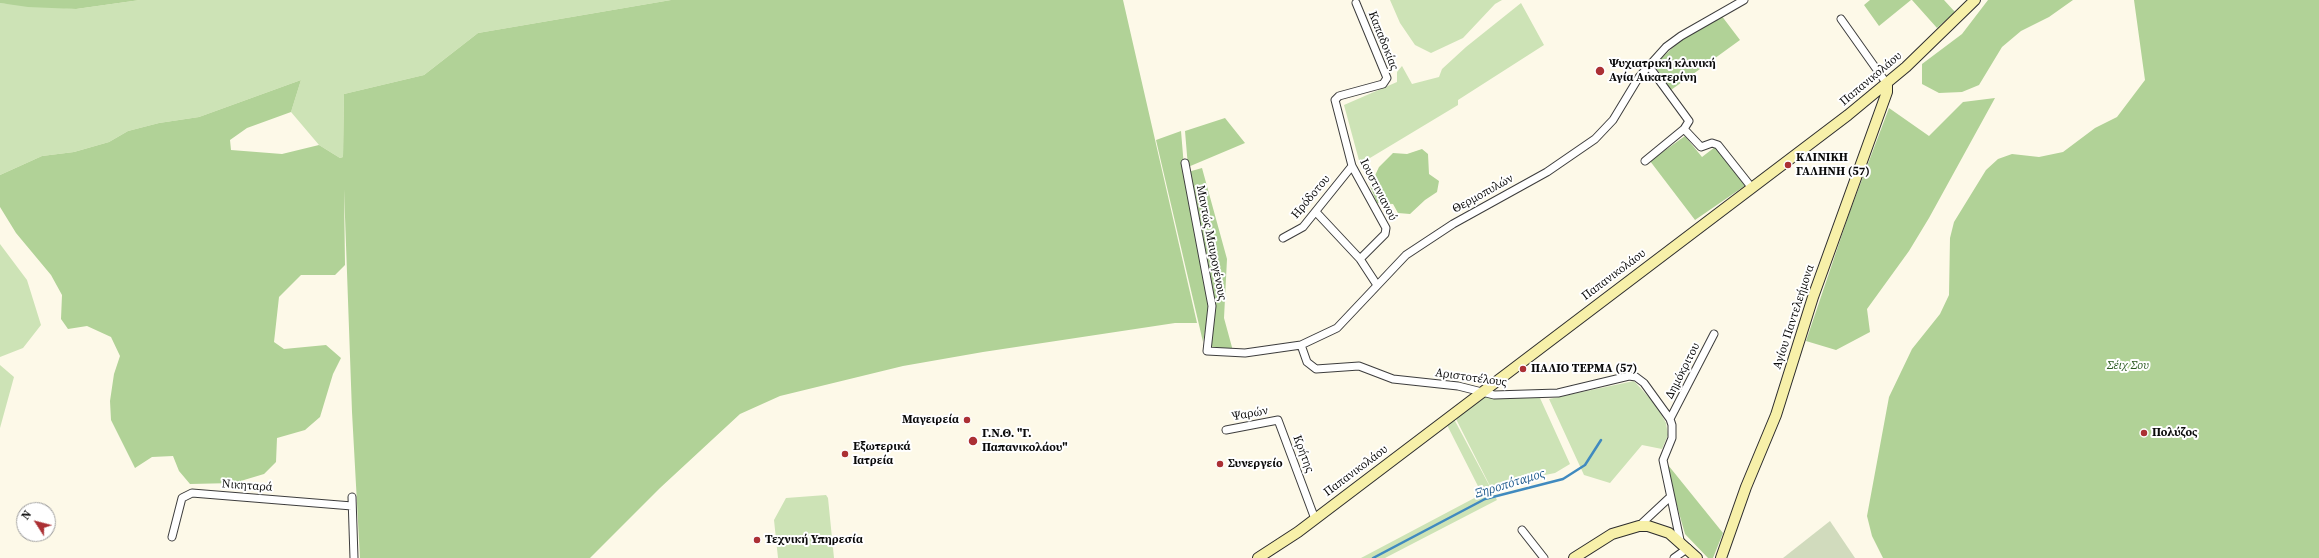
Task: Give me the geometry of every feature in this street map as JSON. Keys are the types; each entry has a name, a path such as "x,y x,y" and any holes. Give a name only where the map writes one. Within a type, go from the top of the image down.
{"main road":[{"name":"Παπανικολάου","path":"1263,557 1752,188 1887,84 1975,0"},
{"name":"Αγίου Παντελεήμονα","path":"1721,558 1746,487 1776,415 1813,297 1887,92 1887,84"},
{"path":"1574,558 1612,534 1639,526 1648,526 1663,531 1680,540 1697,558"}],"street":[{"name":"Θερμοπυλών","path":"1207,351 1245,353 1301,345 1337,328 1406,255 1453,224 1547,172 1597,137 1613,120 1648,65 1666,47 1681,36 1744,0"},
{"name":"Καπαδοκίας","path":"1335,99 1383,84 1387,80 1387,76 1356,3"},
{"path":"1841,19 1887,84"},
{"path":"1645,161 1684,129 1689,121 1648,65"},
{"name":"Ιουστινιανού","path":"1335,99 1352,166 1386,228 1385,234 1360,260"},
{"path":"1684,129 1701,147 1712,143 1718,145 1752,188"},
{"name":"Μαντώς Μαυρογένους","path":"1185,163 1212,306 1207,351"},
{"name":"Ηρόδοτου","path":"1283,238 1303,227 1352,166"},
{"path":"1316,212 1360,260 1377,285"},
{"name":"Δημόκριτου","path":"1670,419 1714,334"},
{"name":"Αριστοτέλους","path":"1301,345 1307,362 1316,369 1359,366 1393,379 1458,386 1481,393 1501,396 1558,393 1633,376 1644,382 1670,419"},
{"path":"1670,419 1673,432 1663,460 1669,498 1680,540"},
{"name":"Κρήτης","path":"1278,420 1315,519"},
{"name":"Ψαρών","path":"1226,430 1278,420"},
{"name":"Νικηταρά","path":"172,537 182,498 192,493 352,506"},
{"path":"352,497 354,558"},
{"path":"1639,526 1669,498"},
{"path":"1522,530 1544,558"},
{"path":"1674,558 1688,548"}],"green space":[{"path":"0,0 140,0 76,9 28,7 0,3"},
{"path":"140,0 671,0 478,33 424,75 344,94 343,157 340,158 319,145 291,112 301,80 199,117 159,123 128,131 109,142 74,152 42,156 0,175 0,3 76,9"},
{"path":"671,0 1123,0 1197,323 1175,323 983,352 903,366 780,396 740,414 660,488 590,558 360,558 352,412 344,189 345,265 335,275 301,275 279,297 274,342 284,349 326,345 341,358 333,374 320,417 305,430 277,438 276,462 264,474 234,483 190,484 179,471 173,456 152,457 135,468 111,420 110,401 114,374 120,356 111,337 87,326 68,329 61,319 62,295 51,275 16,233 0,207 0,175 42,156 74,152 109,142 128,131 159,123 199,117 301,80 291,112 247,128 230,140 231,150 282,154 319,145 340,158 343,157 344,94 424,75 478,33"},
{"path":"1390,0 1502,0 1495,4 1463,38 1431,53 1415,45 1400,23"},
{"path":"1870,0 1911,0 1879,26 1864,5"},
{"path":"1912,0 1944,0 1955,12 1937,28"},
{"path":"1988,0 2073,0 2049,17 2021,31 2002,47 1979,85 1962,92 1939,93 1922,84 1922,64 1962,34"},
{"name":"Σέιχ Σου","path":"2134,0 2319,0 2319,558 1883,558 1872,536 1867,516 1889,397 1912,349 1940,314 1949,295 1950,238 1954,222 1986,170 1998,159 2012,154 2039,157 2063,152 2095,128 2117,117 2145,80"},
{"path":"1521,3 1544,45 1458,100 1458,105 1360,164 1344,105 1397,82 1397,72 1402,66 1412,84 1439,77 1442,69 1466,47"},
{"path":"1721,15 1740,40 1671,90 1654,65 1681,40"},
{"path":"1995,98 1929,218 1909,251 1867,309 1870,332 1836,350 1806,341 1849,214 1889,108 1929,136 1963,102"},
{"path":"1225,118 1245,143 1188,167 1185,131"},
{"path":"1181,131 1184,167 1210,305 1203,342 1156,140"},
{"path":"1685,136 1702,157 1715,147 1746,185 1695,220 1650,161"},
{"path":"1422,149 1428,154 1429,174 1439,181 1437,192 1425,200 1410,214 1398,213 1393,204 1377,203 1370,186 1379,167 1393,153 1407,154"},
{"path":"1202,168 1227,259 1224,318 1233,351 1210,350 1215,306 1188,172"},
{"path":"0,244 27,280 41,325 23,348 0,357"},
{"path":"0,365 14,377 0,428"},
{"path":"1634,381 1656,405 1666,423 1668,435 1662,449 1642,445 1610,483 1584,475 1549,399"},
{"path":"1485,397 1540,398 1570,464 1555,473 1490,486 1456,419"},
{"path":"1454,419 1497,500 1385,558 1361,558 1482,494 1447,425"},
{"path":"1664,460 1723,533 1713,558 1708,558 1685,534"},
{"path":"826,495 828,498 834,558 778,558 774,520 786,498"},
{"path":"1830,521 1855,558 1783,558"}],"waterway":[{"name":"Ξηροπόταμος","path":"1373,558 1485,499 1563,479 1585,465 1601,440"}],"place":[{"name":"Ψυχιατρική κλινική Αγία Αικατερίνη","path":"1600,71"},
{"name":"ΚΛΙΝΙΚΗ ΓΑΛΗΝΗ (57)","path":"1788,165"},
{"name":"ΠΑΛΙΟ ΤΕΡΜΑ (57)","path":"1523,369"},
{"name":"Μαγειρεία","path":"967,420"},
{"name":"Πολύζος","path":"2144,433"},
{"name":"Γ.Ν.Θ. \"Γ. Παπανικολάου\"","path":"973,441"},
{"name":"Εξωτερικά Ιατρεία","path":"845,454"},
{"name":"Συνεργείο","path":"1220,464"},
{"name":"Τεχνική Υπηρεσία","path":"757,540"}]}
